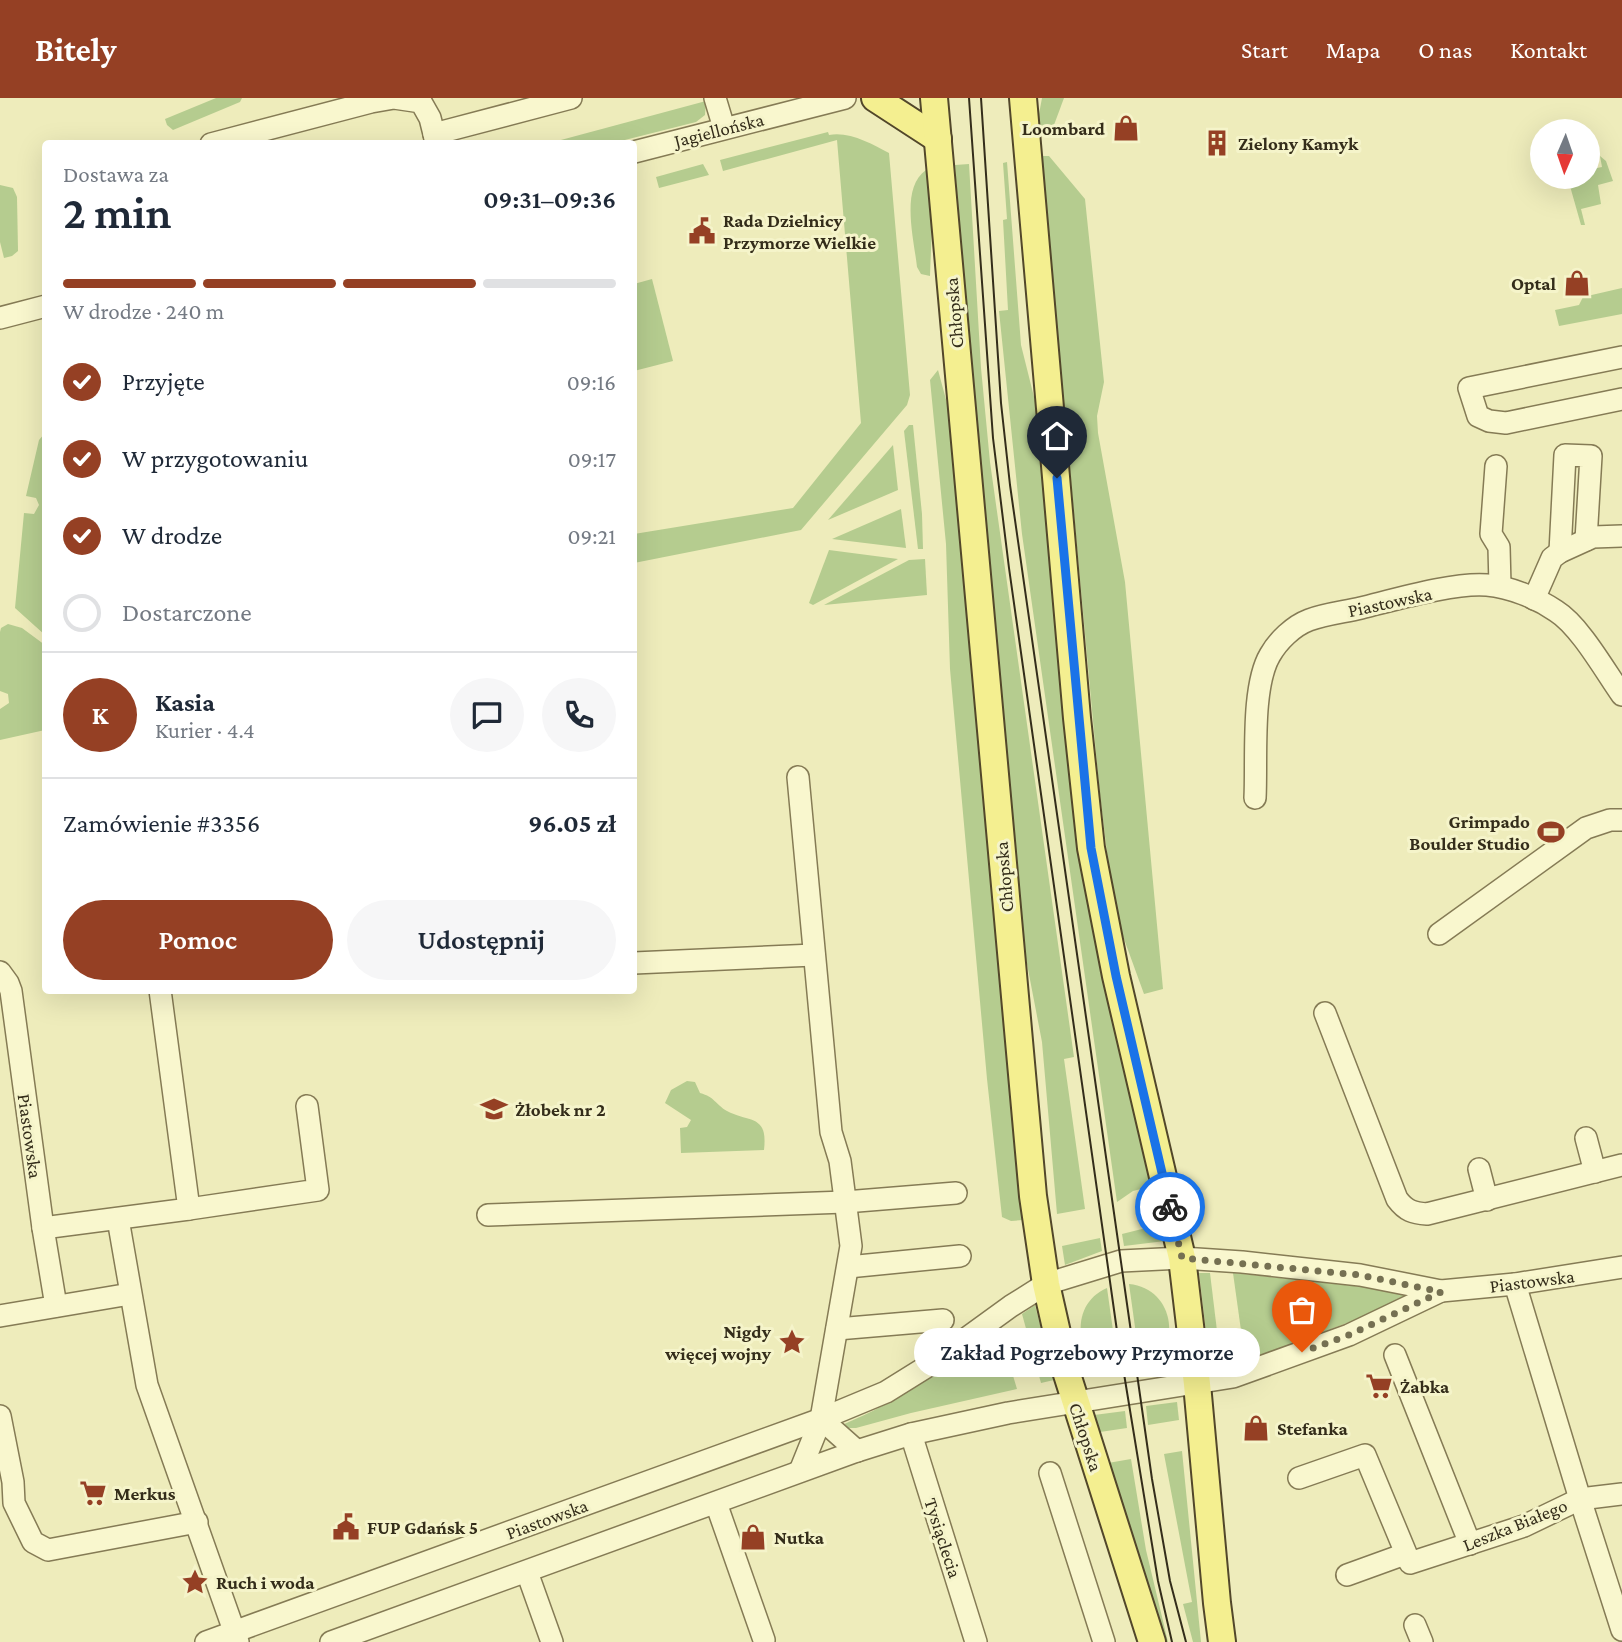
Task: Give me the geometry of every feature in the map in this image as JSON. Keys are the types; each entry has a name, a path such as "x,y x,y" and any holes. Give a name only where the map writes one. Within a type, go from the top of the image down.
{"main road":[{"path":"876,98 938,139"},
{"name":"Chłopska","path":"934,98 1033,1196 1046,1284 1075,1403 1152,1642"},
{"path":"1023,98 1077,718 1091,848 1116,976 1182,1258 1222,1642"}],"street":[{"path":"226,140 394,98 421,102 430,118 435,139 571,98"},
{"path":"715,98 724,128"},
{"name":"Jagiellońska","path":"637,151 845,98"},
{"path":"0,318 42,307"},
{"path":"1622,357 1469,388 1478,416 1489,421 1506,423 1622,399"},
{"path":"1560,552 1565,455 1591,456 1586,540"},
{"path":"1496,466 1491,534 1499,547 1500,586"},
{"path":"1534,599 1552,558 1560,552 1593,537 1622,536"},
{"name":"Piastowska","path":"1255,798 1260,681 1270,655 1290,632 1307,621 1400,598 1465,586 1500,586 1558,611 1573,626 1622,695"},
{"path":"798,777 831,1132 840,1161 851,1246 821,1419 800,1471"},
{"path":"1439,934 1586,828 1610,820 1622,820"},
{"path":"637,962 814,955"},
{"name":"Piastowska","path":"0,972 10,991 56,1306"},
{"path":"161,994 189,1209"},
{"path":"1325,1013 1396,1199 1412,1213 1427,1214 1622,1165"},
{"path":"43,1228 318,1189 307,1107"},
{"path":"1586,1138 1595,1172"},
{"path":"1479,1169 1487,1200"},
{"path":"488,1215 845,1202 956,1193"},
{"path":"118,1219 147,1385 236,1637"},
{"path":"848,1267 960,1256"},
{"name":"Piastowska","path":"205,1642 236,1637 821,1419 886,1392 1046,1284 1121,1261 1182,1258 1360,1275 1441,1292 1516,1284 1622,1267"},
{"path":"1516,1284 1622,1630"},
{"name":"Piastowska","path":"335,1642 857,1451 911,1434 996,1416 1233,1377 1349,1335 1441,1292"},
{"path":"0,1316 130,1294"},
{"path":"837,1329 943,1320"},
{"path":"1395,1355 1470,1544"},
{"path":"0,1416 13,1482 14,1503 33,1542 48,1550 197,1522"},
{"path":"821,1419 857,1451"},
{"name":"Tysiąclecia","path":"911,1434 976,1642"},
{"path":"1299,1478 1365,1455 1408,1558"},
{"path":"1050,1473 1104,1642"},
{"name":"Leszka Białego","path":"1347,1575 1470,1544 1524,1526 1580,1499 1622,1494"},
{"path":"716,1503 764,1640"},
{"path":"527,1572 552,1642"}],"green space":[{"path":"216,98 242,98 240,102 173,130 167,125 165,119"},
{"path":"1042,98 1064,98 1051,133 1038,134 1038,119"},
{"path":"706,101 705,115 696,122 625,140 561,140"},
{"path":"828,132 829,135 860,139 889,153 910,395 907,405 801,530 637,562 637,534 793,508 861,423 837,140 723,171 720,160"},
{"path":"1041,156 1049,156 1085,199 1104,382 1097,416 1098,433 1125,582 1163,989 1144,994 1116,917 1112,895 1099,786"},
{"path":"1600,156 1606,161 1613,181 1600,184"},
{"path":"1007,162 1021,345 1039,417 1153,1186 1133,1191 1117,1202 1022,534 999,311 1008,310 1003,220 1007,219 1003,163"},
{"path":"703,164 709,175 659,188 656,177"},
{"path":"969,164 981,368 990,462 1074,1057 1064,1059 1085,1209 1057,1214 1042,1042 1022,938 966,318 955,165"},
{"path":"926,170 931,209 930,276 921,274 917,267 911,215 913,189"},
{"path":"0,185 13,188 17,197 18,251 4,258 0,242"},
{"path":"1571,189 1599,189 1601,204 1581,209 1585,225 1581,225"},
{"path":"652,279 673,361 637,370 637,283"},
{"path":"1622,288 1622,314 1559,326 1555,310 1579,305 1583,297"},
{"path":"938,370 951,418 1023,1220 1011,1221 1002,1217 987,1079 950,669 946,544 930,380"},
{"path":"909,425 913,425 923,549 918,549 904,431"},
{"path":"42,436 42,632 15,608 24,513 34,514 39,505 36,498 26,496"},
{"path":"893,445 898,490 828,520"},
{"path":"901,509 906,548 832,539"},
{"path":"829,550 898,559 813,605 809,603"},
{"path":"925,559 927,595 824,605 909,560"},
{"path":"8,624 22,628 42,643 42,731 0,740 0,709 9,703 8,694 0,691 1,628"},
{"path":"687,1081 695,1082 700,1093 727,1111 760,1125 765,1138 764,1150 681,1153 680,1128 687,1127 691,1120 665,1103 671,1090"},
{"path":"1162,1224 1165,1241 1124,1246 1122,1234"},
{"path":"1100,1238 1102,1251 1065,1265 1062,1246"},
{"path":"1199,1273 1210,1273 1221,1364 1210,1366"},
{"path":"1233,1273 1410,1292 1411,1299 1245,1359"},
{"path":"1129,1284 1145,1288 1157,1297 1165,1308 1169,1322 1164,1350 1155,1362 1141,1370"},
{"path":"1107,1288 1119,1373 1104,1368 1093,1360 1081,1335 1085,1308 1094,1296"},
{"path":"1035,1305 1054,1380 1041,1383 1022,1314"},
{"path":"999,1329 1017,1389 856,1428 844,1428 842,1425 904,1394"},
{"path":"1177,1402 1179,1420 1148,1425 1146,1406"},
{"path":"1125,1411 1127,1428 1100,1432 1094,1415"},
{"path":"1182,1451 1201,1642 1193,1642 1183,1604 1192,1602 1164,1454"},
{"path":"1131,1459 1146,1550 1168,1642 1164,1642 1108,1463"}],"tram line":[{"path":"969,98 993,438 1009,568 1117,1331 1158,1581 1172,1642"},
{"path":"981,98 1001,403 1010,485 1152,1479 1170,1581 1186,1642"}],"way so far":[{"path":"1170,1207 1182,1258 1360,1275 1441,1292 1349,1335 1302,1352"}],"place":[{"name":"Loombard","path":"1126,128"},
{"name":"Zielony Kamyk","path":"1217,143"},
{"name":"Rada Dzielnicy Przymorze Wielkie","path":"702,231"},
{"name":"Optal","path":"1577,283"},
{"name":"Grimpado Boulder Studio","path":"1551,832"},
{"name":"Żłobek nr 2","path":"494,1109"},
{"name":"Nigdy więcej wojny","path":"792,1342"},
{"name":"Zakład Pogrzebowy Przymorze","path":"1302,1352"},
{"name":"Żabka","path":"1379,1386"},
{"name":"Stefanka","path":"1256,1428"},
{"name":"Merkus","path":"93,1493"},
{"name":"FUP Gdańsk 5","path":"346,1527"},
{"name":"Nutka","path":"753,1537"},
{"name":"Ruch i woda","path":"195,1582"}],"route":[{"path":"1057,478 1091,848 1116,976 1170,1207"}]}
